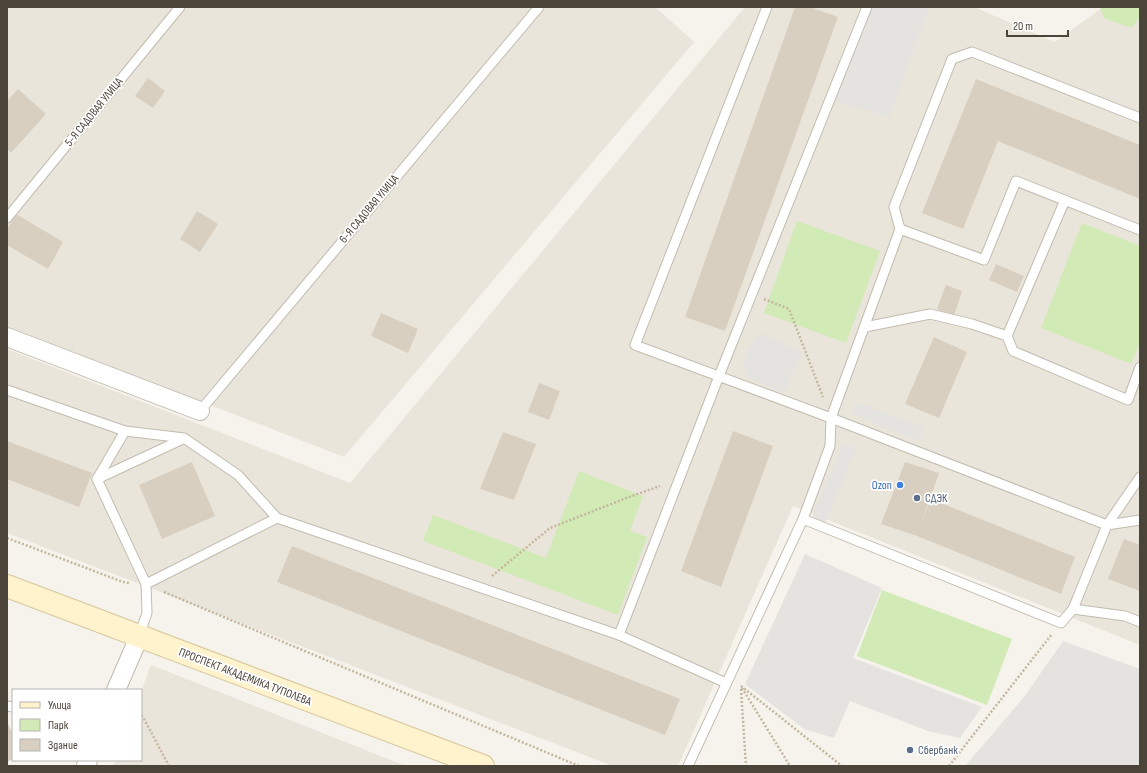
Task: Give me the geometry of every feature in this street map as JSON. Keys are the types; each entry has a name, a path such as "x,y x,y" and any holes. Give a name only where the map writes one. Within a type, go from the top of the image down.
{"main road":[{"name":"ПРОСПЕКТ АКАДЕМИКА ТУПОЛЕВА","path":"7,586 483,766"}],"street":[{"path":"7,337 200,412"},
{"path":"116,689 139,637"}],"lane":[{"name":"5-Я САДОВАЯ УЛИЦА","path":"7,218 180,7"},
{"name":"6-Я САДОВАЯ УЛИЦА","path":"200,412 539,7"},
{"path":"767,7 635,345 831,418 1107,525 1140,520"},
{"path":"619,635 719,376 867,7"},
{"path":"688,766 803,519 830,446 831,418 900,230 894,207 952,59 972,52 1140,118"},
{"path":"900,230 984,260 1016,181 1140,230"},
{"path":"1065,200 1007,336 1013,351 1128,400 1140,367"},
{"path":"865,327 930,314 972,324 1007,336"},
{"path":"7,390 125,432 184,438 238,475 277,518 619,635 726,683"},
{"path":"97,479 125,432"},
{"path":"97,479 184,438"},
{"path":"803,519 1061,623 1073,609 1107,525 1140,477"},
{"path":"97,479 146,584 147,613 139,637"},
{"path":"146,584 277,518"},
{"path":"1073,609 1125,616 1140,622"}],"path":[{"path":"752,294 789,309 831,418"},
{"path":"479,587 550,528 679,479"},
{"path":"7,538 123,582 146,584 578,766"},
{"path":"949,766 1061,623"},
{"path":"741,686 746,766"},
{"path":"741,686 790,766"},
{"path":"741,686 842,766"},
{"path":"142,716 144,717 169,766"}],"shaded area":[{"path":"7,7 655,7 694,42 344,457 7,326"},
{"path":"745,7 974,7 1055,42 1103,7 1140,7 1140,645 793,506 678,766 613,766 7,533 7,349 350,483"},
{"path":"871,7 929,7 889,117 835,101"},
{"path":"758,332 802,353 783,393 748,378 743,362"},
{"path":"856,402 924,428 919,441 852,414"},
{"path":"843,444 856,449 825,523 812,517"},
{"path":"805,554 882,588 853,658 982,707 960,738 928,731 850,701 834,738 804,729 745,684"},
{"path":"1063,641 1140,669 1140,766 965,766 1024,697"},
{"path":"151,665 406,766 113,766 116,761 142,761 142,689"}],"green space":[{"path":"1100,7 1140,7 1140,17 1131,28 1104,18"},
{"path":"797,221 880,251 846,343 764,313"},
{"path":"1082,223 1140,246 1140,343 1131,364 1041,328"},
{"path":"579,471 643,496 630,531 647,537 618,615 423,541 433,515 546,558"},
{"path":"882,590 1012,639 987,705 857,656"}],"building":[{"path":"795,7 810,7 838,17 725,331 685,317"},
{"path":"148,78 165,91 153,108 135,96"},
{"path":"976,79 1140,145 1140,199 998,141 963,229 922,213"},
{"path":"18,89 46,114 11,153 7,149 7,101"},
{"path":"197,211 218,224 200,252 180,239"},
{"path":"16,214 63,242 48,269 7,245 7,230"},
{"path":"996,264 1024,276 1017,292 989,280"},
{"path":"946,285 962,291 954,316 937,309"},
{"path":"381,313 418,329 408,353 371,336"},
{"path":"934,337 967,352 939,418 905,404"},
{"path":"539,383 560,391 549,420 528,412"},
{"path":"733,431 773,446 721,587 681,571"},
{"path":"503,432 536,444 514,500 480,489"},
{"path":"7,441 92,473 79,507 7,479"},
{"path":"192,462 215,516 162,539 139,485"},
{"path":"905,462 939,473 921,524 931,499 1075,557 1061,594 917,536 881,524"},
{"path":"1124,539 1140,545 1140,591 1108,579"},
{"path":"292,546 680,699 665,735 277,582"},
{"path":"7,722 12,732 12,760 7,762"}],"place":[{"name":"Ozon","path":"900,485"},
{"name":"СДЭК","path":"917,498"},
{"name":"Сбербанк","path":"910,750"}]}
